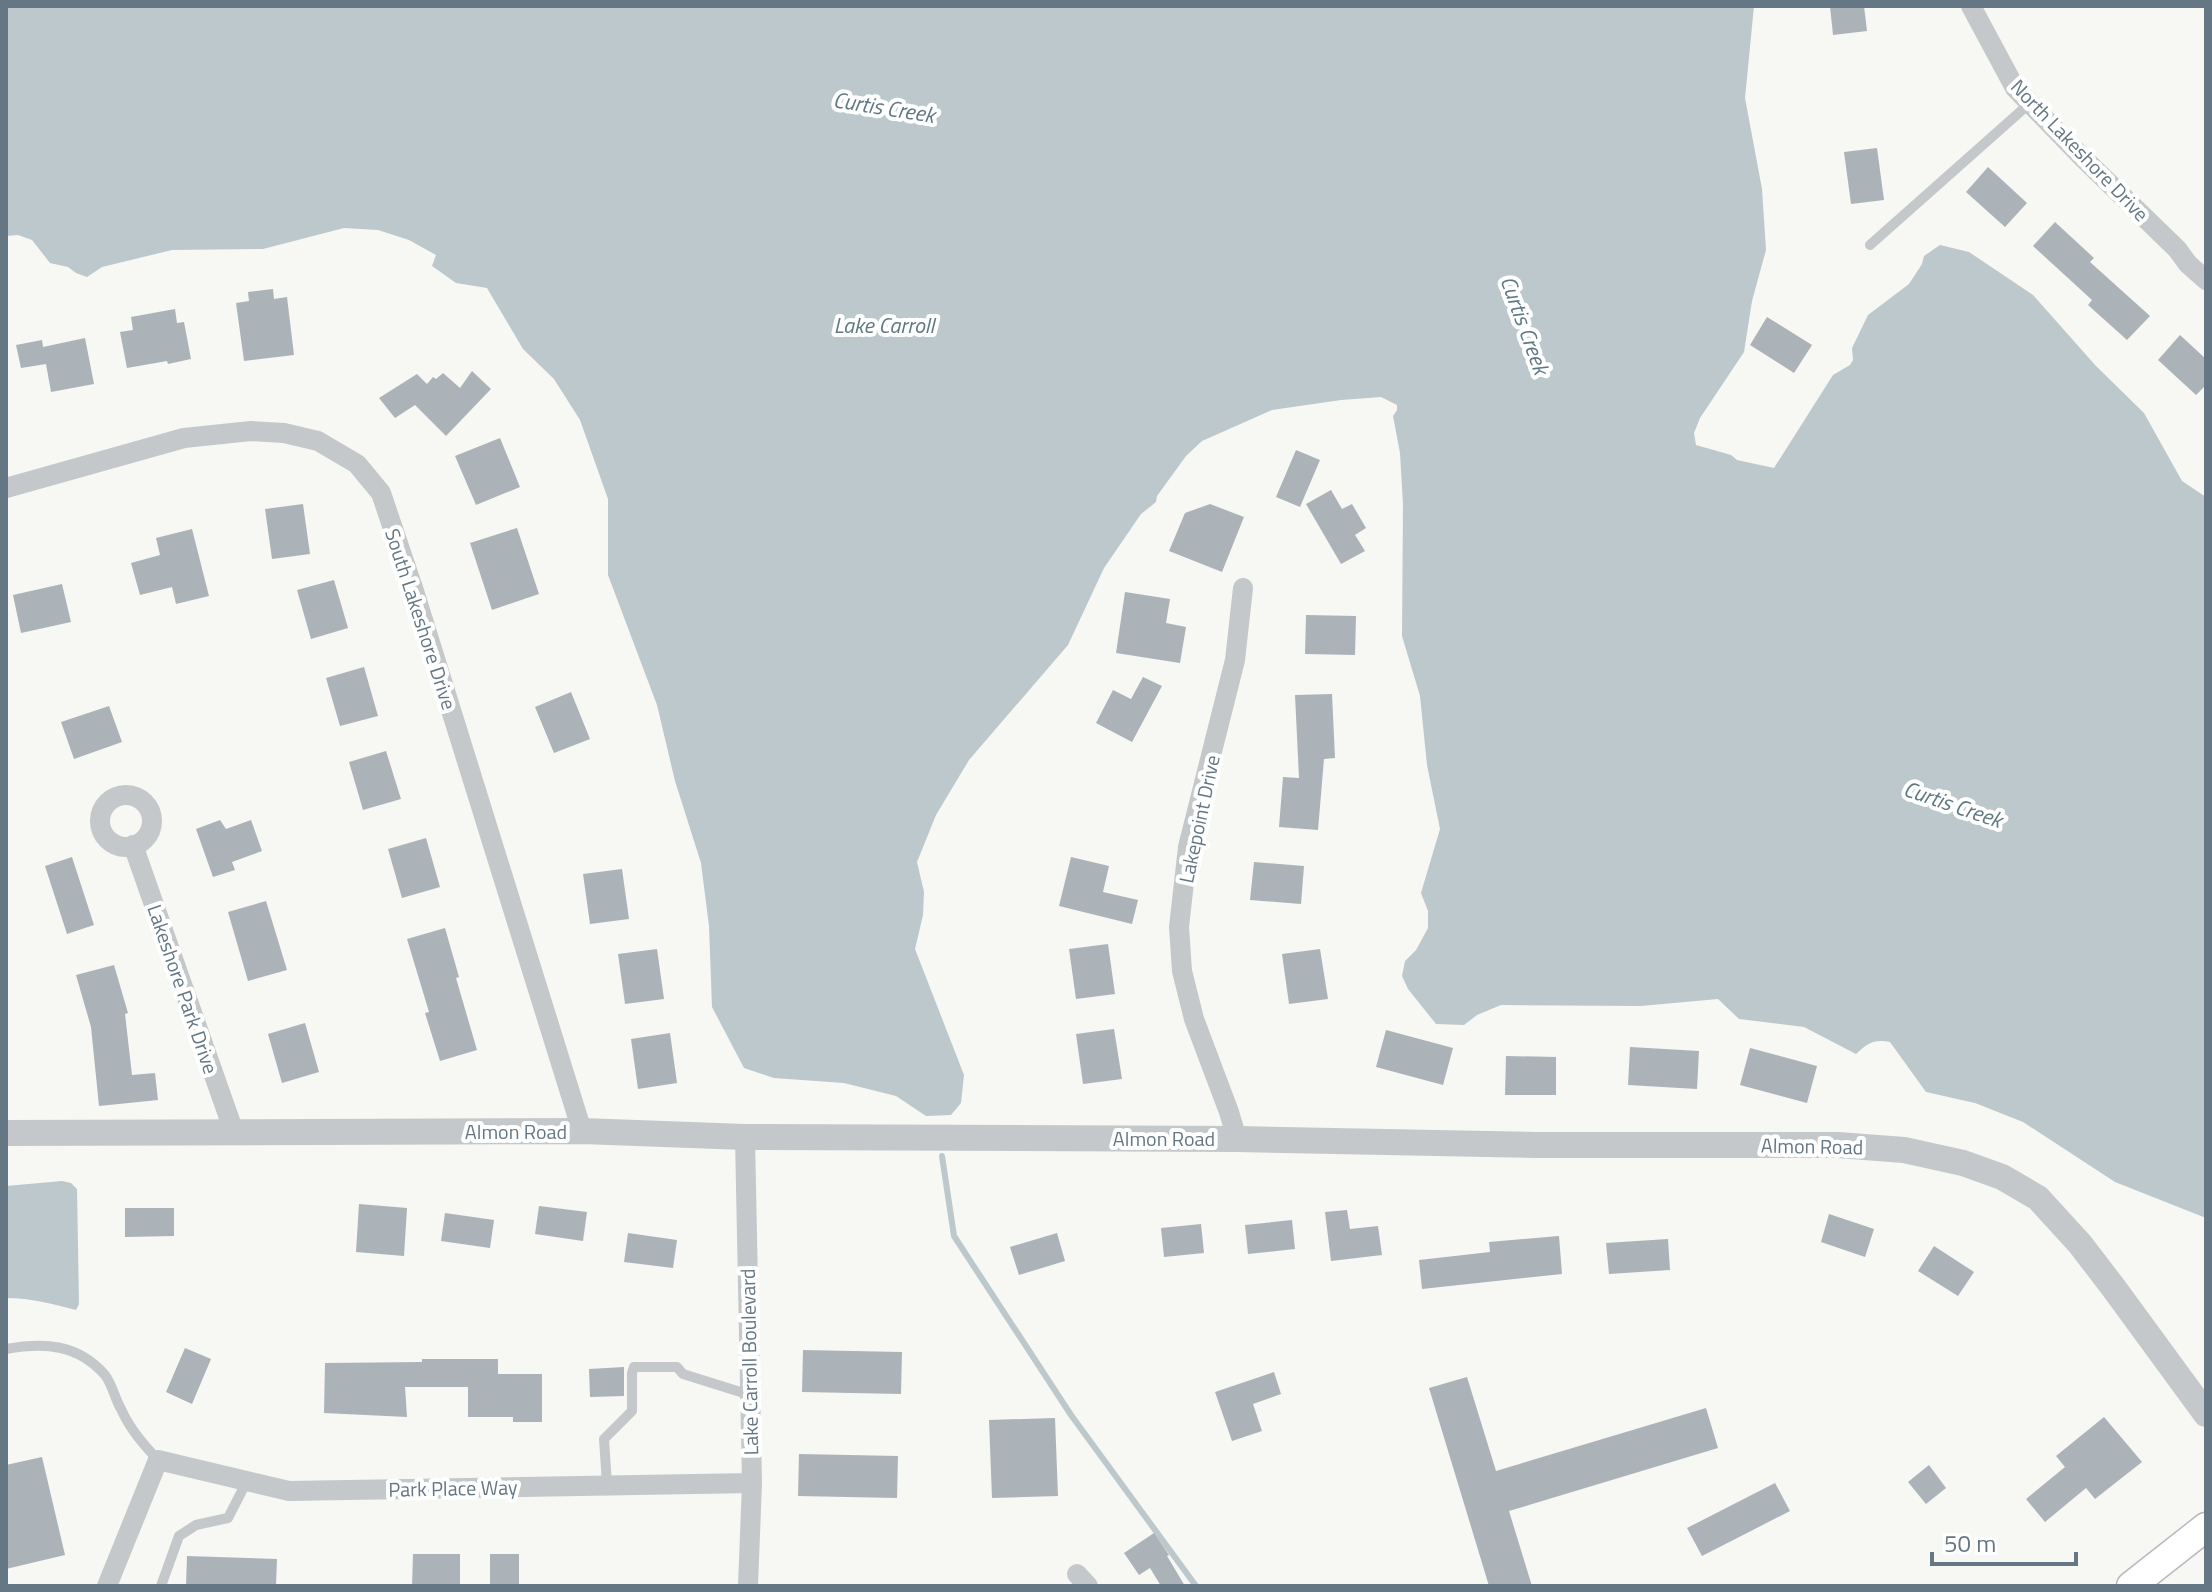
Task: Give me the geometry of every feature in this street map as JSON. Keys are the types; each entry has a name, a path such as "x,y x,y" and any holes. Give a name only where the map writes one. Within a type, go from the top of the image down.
{"main road":[{"path":"2131,1586 2206,1527"}],"street":[{"name":"North Lakeshore Drive","path":"1971,6 2015,88 2206,280"},
{"name":"South Lakeshore Drive","path":"6,488 184,438 251,431 284,433 318,441 357,464 381,493 582,1131"},
{"name":"Lakepoint Drive","path":"1237,1139 1194,1019 1182,971 1179,927 1188,847 1235,660 1243,588"},
{"name":"Lakeshore Park Drive","path":"133,845 234,1132"},
{"name":"Almon Road","path":"6,1133 582,1131 745,1137 1838,1145 1904,1150 1963,1163 2002,1177 2038,1198 2080,1244 2206,1414"},
{"name":"Lake Carroll Boulevard","path":"745,1137 752,1483 748,1586"},
{"name":"Park Place Way","path":"158,1460 289,1491 752,1483"},
{"path":"107,1586 158,1460"}],"lane":[{"path":"1870,245 2030,103"},
{"path":"6,1349 60,1346 83,1357 106,1376 121,1411 138,1439 158,1460"},
{"path":"607,1485 604,1439 632,1411 634,1367 677,1367 683,1374 750,1395"},
{"path":"161,1586 179,1536 196,1525 228,1518 247,1481"}],"water":[{"name":"Lake Carroll","path":"6,6 1754,6 1745,98 1762,189 1766,250 1752,301 1744,352 1700,418 1694,433 1696,445 1731,455 1737,460 1774,468 1833,375 1850,365 1852,348 1868,315 1909,284 1924,256 1940,245 1969,252 2033,295 2096,366 2144,413 2182,481 2206,497 2206,1218 2115,1182 2023,1122 1975,1103 1926,1092 1890,1042 1872,1043 1856,1054 1804,1027 1739,1019 1718,999 1641,1006 1501,1005 1477,1015 1464,1025 1436,1024 1408,989 1402,976 1405,961 1416,950 1428,928 1428,911 1421,893 1440,829 1427,765 1420,696 1402,636 1403,504 1400,453 1393,416 1397,405 1381,397 1272,410 1202,441 1186,456 1157,496 1156,502 1141,514 1104,568 1068,645 969,760 936,815 917,862 924,892 923,915 915,949 964,1075 961,1103 951,1115 926,1116 896,1096 844,1083 774,1078 744,1068 712,1007 709,926 701,863 675,781 657,705 608,575 608,499 580,420 554,379 523,349 487,288 456,283 432,266 436,255 409,240 378,230 344,228 263,249 172,250 102,267 87,277 68,267 50,263 32,240 18,235 6,236"},
{"path":"62,1181 71,1183 77,1189 79,1304 76,1310 33,1300 6,1298 6,1186"}],"building":[{"path":"1830,6 1864,6 1867,31 1833,35"},
{"path":"1877,148 1884,200 1851,204 1844,152"},
{"path":"1988,167 2027,203 2005,227 1966,192"},
{"path":"2055,222 2094,258 2090,262 2150,316 2127,340 2088,305 2092,300 2033,246"},
{"path":"273,289 274,299 287,297 294,355 244,361 236,303 249,301 248,292"},
{"path":"175,309 177,323 184,322 191,359 127,368 120,332 133,330 131,317"},
{"path":"1767,317 1812,345 1794,373 1750,345"},
{"path":"2180,335 2206,359 2206,385 2196,395 2158,360"},
{"path":"85,338 94,384 51,392 46,364 21,368 16,345 42,340 43,347"},
{"path":"472,371 491,389 446,436 415,405 395,418 379,398 417,374 427,384 443,373 460,388"},
{"path":"500,438 520,487 476,505 455,456"},
{"path":"1296,450 1320,460 1300,507 1276,497"},
{"path":"1331,490 1342,509 1352,504 1366,528 1355,535 1365,551 1341,564 1306,504"},
{"path":"303,504 310,554 272,559 265,509"},
{"path":"1210,504 1244,517 1222,572 1169,551 1185,513"},
{"path":"517,528 539,594 492,610 470,543"},
{"path":"192,529 209,596 176,604 172,587 140,595 131,563 160,555 156,538"},
{"path":"334,580 348,628 311,639 297,590"},
{"path":"62,584 71,622 21,633 13,595"},
{"path":"1125,592 1170,599 1166,623 1186,627 1180,663 1116,653"},
{"path":"1306,615 1356,616 1355,655 1305,654"},
{"path":"364,667 378,716 340,726 326,678"},
{"path":"1143,677 1162,686 1132,742 1096,723 1113,690 1131,699"},
{"path":"571,692 590,739 554,753 535,707"},
{"path":"1332,694 1335,758 1324,759 1318,830 1279,827 1283,777 1299,778 1295,695"},
{"path":"109,706 122,742 74,759 61,722"},
{"path":"386,751 401,799 363,810 349,762"},
{"path":"220,820 226,829 251,820 262,851 232,862 235,870 213,877 196,829"},
{"path":"426,838 440,887 402,898 388,849"},
{"path":"72,857 94,925 67,934 45,866"},
{"path":"1071,857 1109,866 1103,892 1138,900 1132,924 1059,906"},
{"path":"1254,862 1304,866 1301,904 1250,900"},
{"path":"622,869 629,919 590,924 583,874"},
{"path":"266,901 287,970 248,981 228,912"},
{"path":"445,928 477,1050 440,1061 407,939"},
{"path":"1108,944 1115,994 1076,999 1069,949"},
{"path":"657,949 664,999 625,1004 618,954"},
{"path":"1320,949 1328,999 1289,1004 1282,954"},
{"path":"114,965 128,1013 125,1014 132,1075 155,1073 158,1100 99,1106 91,1027 76,975"},
{"path":"305,1023 319,1072 282,1083 268,1034"},
{"path":"1114,1029 1122,1079 1083,1084 1076,1034"},
{"path":"1386,1030 1453,1048 1443,1085 1376,1067"},
{"path":"670,1033 677,1083 638,1089 631,1039"},
{"path":"1630,1047 1699,1051 1697,1089 1628,1085"},
{"path":"1750,1048 1817,1066 1807,1103 1740,1085"},
{"path":"1506,1056 1556,1057 1556,1095 1505,1095"},
{"path":"359,1204 407,1208 404,1256 356,1252"},
{"path":"539,1206 587,1212 583,1241 535,1234"},
{"path":"125,1208 174,1208 174,1236 125,1237"},
{"path":"1347,1210 1350,1229 1378,1226 1382,1255 1331,1261 1325,1212"},
{"path":"445,1213 494,1220 490,1248 441,1241"},
{"path":"1829,1214 1874,1229 1865,1257 1821,1242"},
{"path":"1292,1220 1295,1249 1248,1254 1245,1225"},
{"path":"1201,1224 1204,1253 1164,1257 1161,1228"},
{"path":"628,1233 677,1240 673,1268 624,1262"},
{"path":"1057,1233 1065,1261 1019,1275 1010,1247"},
{"path":"1559,1236 1562,1274 1422,1289 1419,1260 1490,1252 1489,1242"},
{"path":"1668,1239 1670,1270 1609,1274 1606,1243"},
{"path":"1934,1246 1974,1272 1958,1296 1918,1271"},
{"path":"185,1348 211,1359 192,1404 166,1392"},
{"path":"803,1350 902,1352 901,1394 802,1392"},
{"path":"422,1359 498,1359 498,1374 542,1374 542,1422 513,1422 513,1417 468,1417 468,1387 405,1387 407,1417 324,1413 325,1363 422,1362"},
{"path":"624,1367 624,1396 590,1397 589,1369"},
{"path":"1274,1372 1281,1394 1253,1404 1262,1431 1232,1441 1215,1392"},
{"path":"1467,1377 1496,1471 1706,1408 1718,1448 1509,1511 1532,1586 1489,1586 1429,1388"},
{"path":"2104,1417 2142,1462 2095,1499 2086,1488 2045,1522 2026,1499 2065,1467 2056,1456"},
{"path":"1055,1418 1058,1496 992,1498 989,1420"},
{"path":"799,1454 898,1456 897,1498 798,1496"},
{"path":"42,1457 65,1555 6,1569 6,1465"},
{"path":"1929,1465 1946,1488 1926,1504 1908,1482"},
{"path":"1775,1483 1790,1511 1702,1556 1687,1528"},
{"path":"1154,1533 1185,1586 1161,1586 1150,1568 1139,1575 1124,1553"},
{"path":"413,1554 460,1554 460,1586 412,1586"},
{"path":"490,1554 519,1554 519,1586 490,1586"},
{"path":"187,1556 277,1559 276,1586 186,1586"}],"waterway":[{"path":"942,1156 954,1236 1071,1415 1196,1586"}],"water label":[{"name":"Curtis Creek","path":"884,107"},
{"name":"Curtis Creek","path":"1525,325"},
{"name":"Curtis Creek","path":"1953,804"}]}
